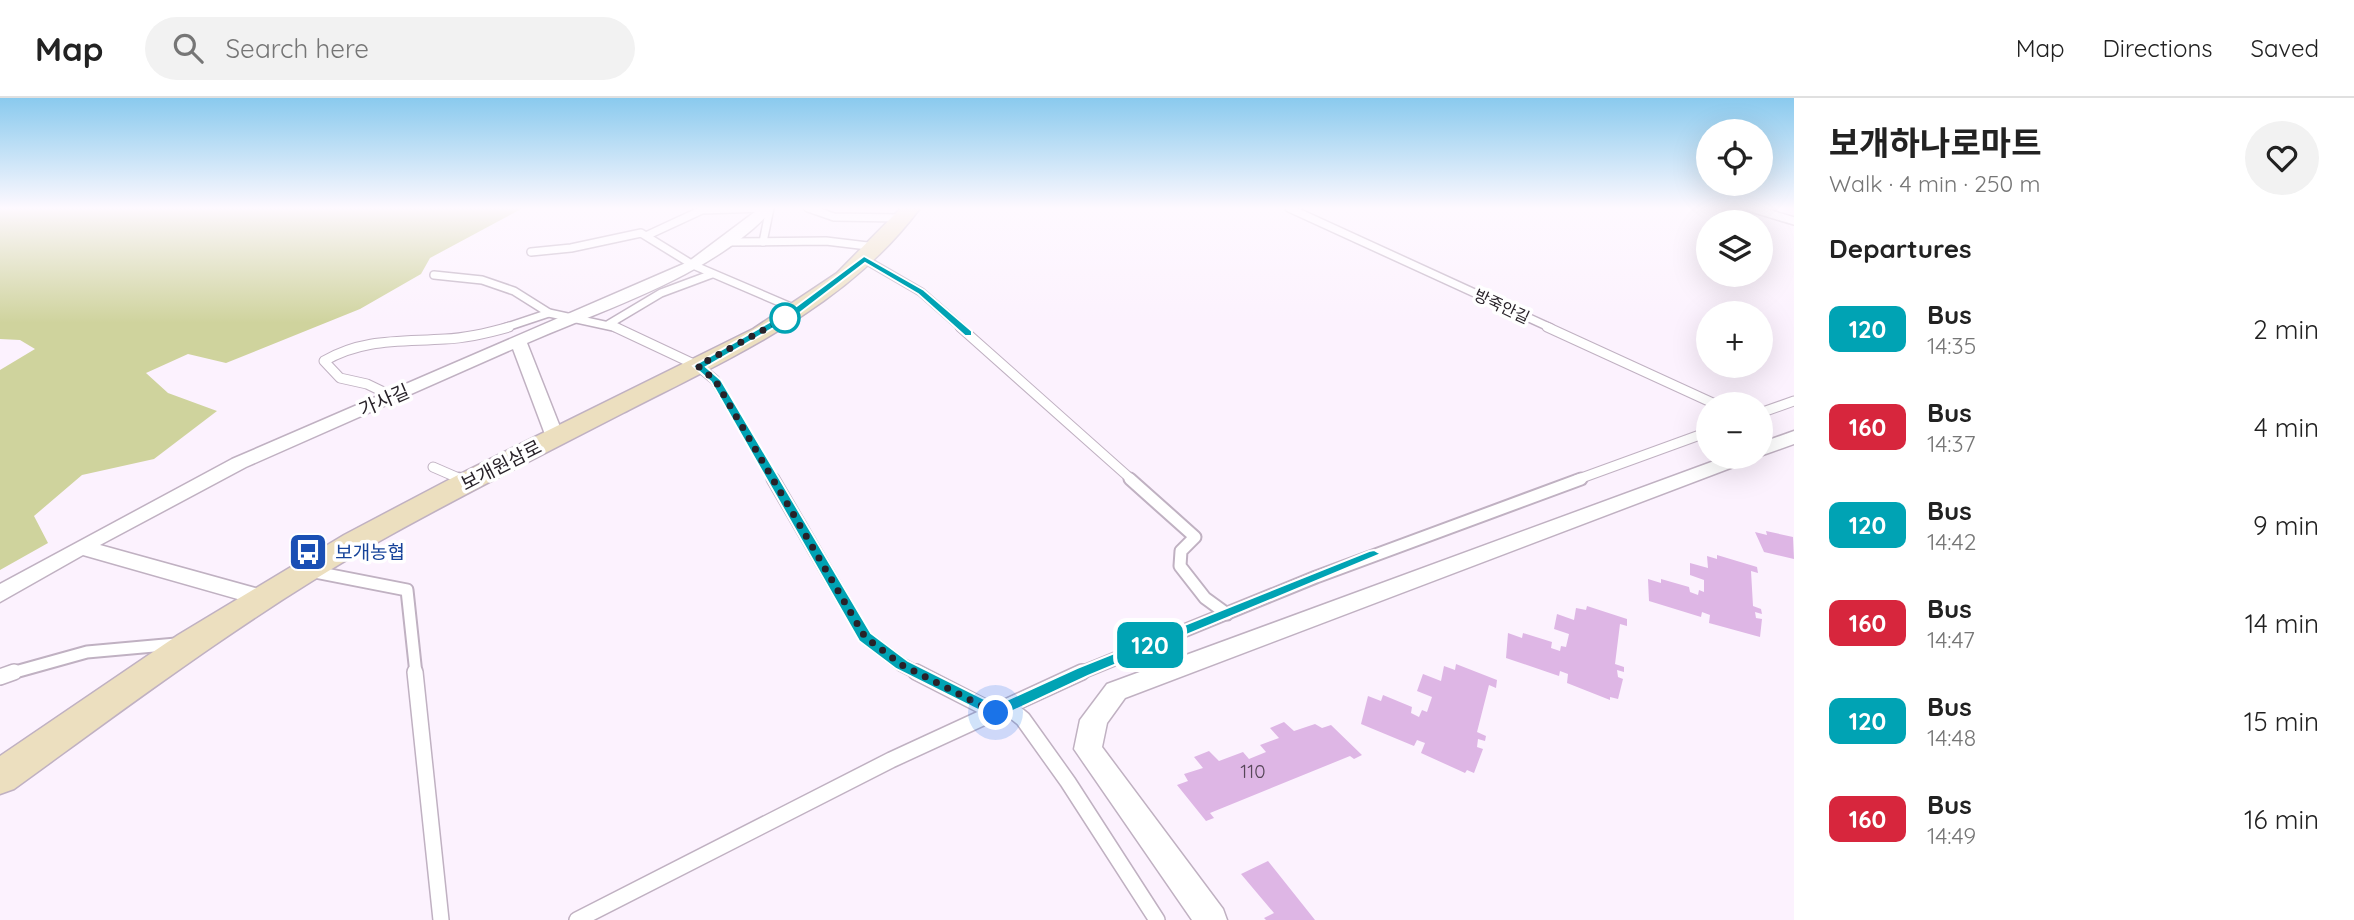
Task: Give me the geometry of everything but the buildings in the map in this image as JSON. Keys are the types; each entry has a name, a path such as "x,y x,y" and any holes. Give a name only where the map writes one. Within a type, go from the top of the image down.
{"main road":[{"name":"보개원삼로","path":"0,777 190,644 307,570 466,482 698,366 798,310 876,246"}],"street":[{"name":"가사길","path":"0,594 80,547 239,463 693,265 721,246"},
{"path":"518,341 555,438"},
{"path":"1773,445 1794,437"},
{"path":"1210,920 1088,749 1094,720 1116,691 1710,469"},
{"path":"80,547 262,598"}],"lane":[{"path":"531,252 578,246"},
{"path":"665,246 693,265 798,310"},
{"path":"846,246 870,253 921,292 1195,537 1181,551 1180,566 1205,598 1227,614"},
{"name":"방죽안길","path":"1372,246 1696,395"},
{"path":"609,324 661,293 712,274"},
{"path":"434,275 496,284 549,313 609,324 698,366 715,380 865,637 902,665 1023,719 1157,920"},
{"path":"394,397 368,384 340,378 324,361 337,351 365,343 465,337 515,326 549,313"},
{"path":"1773,408 1794,401"},
{"path":"577,920 769,820 1083,672 1374,554 1696,436"},
{"path":"433,467 466,482"},
{"path":"307,570 407,590 441,920"},
{"path":"0,677 56,657 94,649 141,643 190,644"}],"green space":[{"path":"0,246 452,246 430,258 421,274 360,309 226,363 188,354 146,373 168,393 217,411 154,459 82,475 34,516 48,543 0,570 0,370 35,349 20,340 0,339"}],"bus line":[{"name":"120","path":"968,333 921,292 864,259 823,293 761,334 698,366 715,380 865,637 902,665 996,713 1083,672 1374,554"}],"place":[{"name":"보개농협","path":"308,552"}],"route":[{"path":"785,318 761,334 698,366 715,380 865,637 902,665 996,713"}]}
